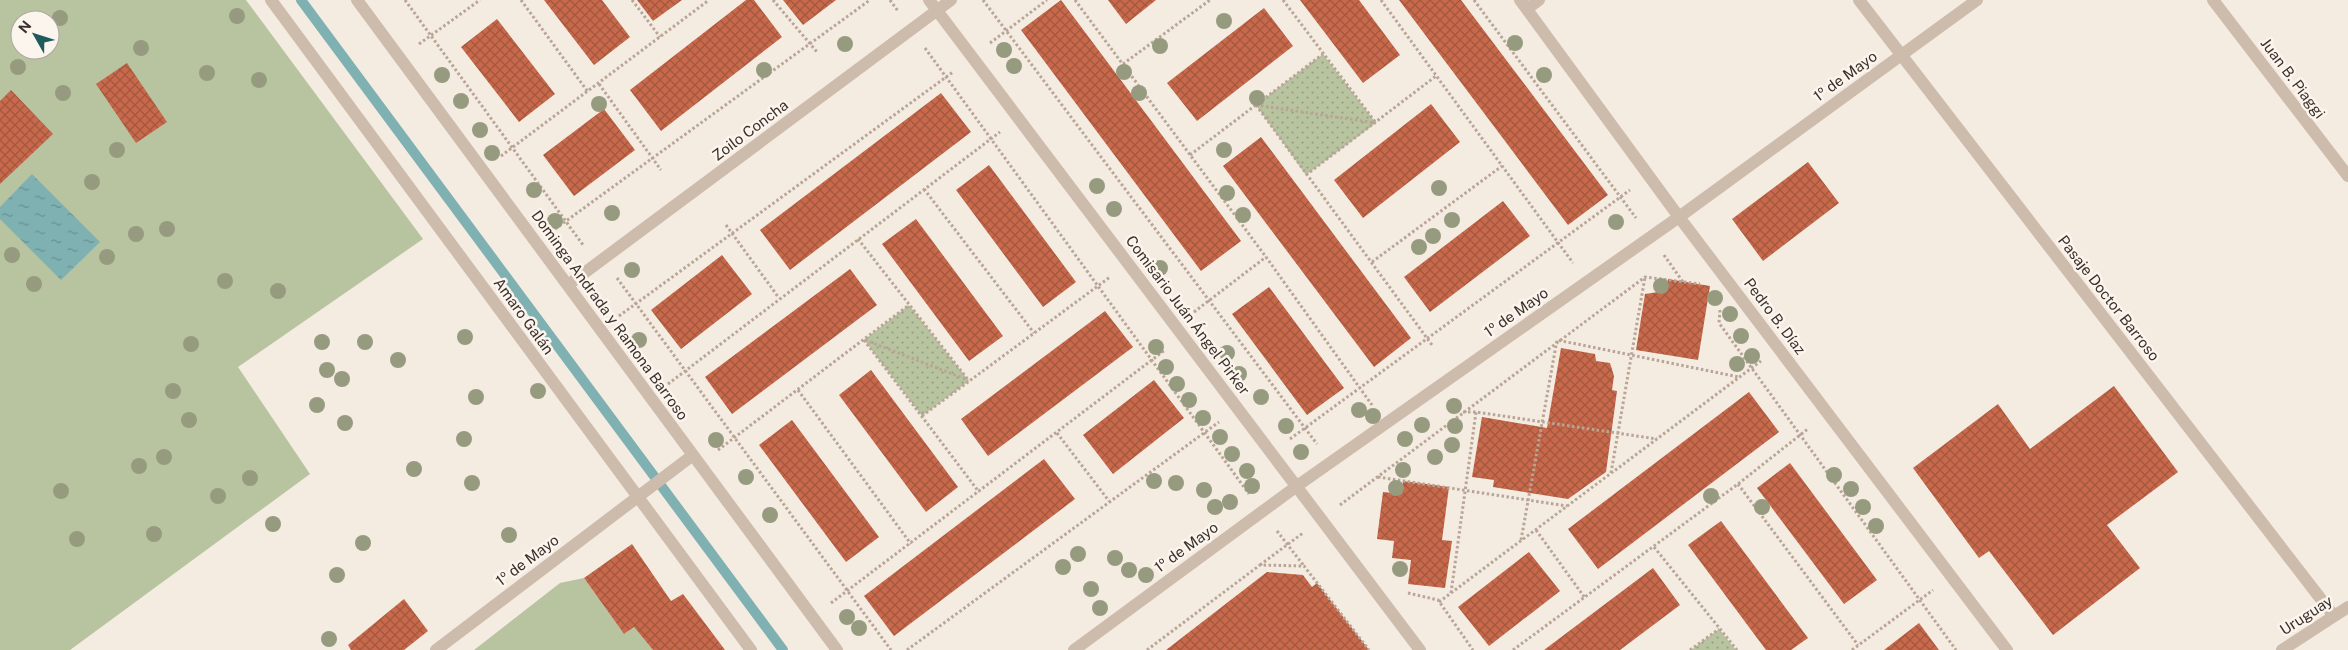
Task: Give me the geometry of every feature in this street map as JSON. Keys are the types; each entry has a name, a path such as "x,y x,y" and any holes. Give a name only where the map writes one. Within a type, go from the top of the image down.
{"street":[{"name":"Amaro Galán","path":"271,0 752,650"},
{"name":"Dominga Andrada y Ramona Barroso","path":"358,0 837,650"},
{"name":"Zoilo Concha","path":"568,286 912,29 932,5 951,0"},
{"path":"1523,4 1539,0"},
{"name":"Pasaje Doctor Barroso","path":"1859,0 2334,616"},
{"name":"1º de Mayo","path":"1074,650 1262,511 1679,217 1977,0"},
{"name":"Juan B. Piaggi","path":"2213,0 2348,176"},
{"name":"Pedro B. Díaz","path":"1523,4 1679,217 2007,650"},
{"name":"Comisario Juán Ángel Pirker","path":"932,5 1420,650"},
{"name":"1º de Mayo","path":"436,650 637,497 696,459"},
{"name":"Uruguay","path":"2282,650 2348,607"}],"path":[{"path":"405,0 566,222 636,303 891,650"},
{"path":"400,57 480,0"},
{"path":"521,0 588,92"},
{"path":"632,0 660,37"},
{"path":"483,169 709,0"},
{"path":"774,0 809,45 817,52"},
{"path":"537,243 870,0"},
{"path":"983,0 1331,462"},
{"path":"600,329 947,76 1047,0"},
{"path":"1075,0 1266,257 1385,424"},
{"path":"1123,64 1210,0"},
{"path":"1283,0 1376,123"},
{"path":"1381,0 1587,282"},
{"path":"1474,0 1683,282"},
{"path":"912,29 1202,433 1369,650"},
{"path":"1190,155 1324,54"},
{"path":"1306,175 1436,76"},
{"path":"599,84 661,170"},
{"path":"1256,105 1376,123"},
{"path":"1256,105 1432,345"},
{"path":"651,397 1018,118"},
{"path":"1372,262 1502,166"},
{"path":"1272,453 1649,176"},
{"path":"924,189 1034,333"},
{"path":"726,225 779,298"},
{"path":"858,238 969,381"},
{"path":"813,617 1151,361 1209,301 1266,257"},
{"path":"922,416 1128,263"},
{"path":"1611,473 1645,276"},
{"path":"1147,650 1557,340 1645,276 1701,284"},
{"path":"696,459 735,438 909,305"},
{"path":"1720,306 1719,324 1956,650"},
{"path":"864,340 969,381"},
{"path":"864,340 980,492"},
{"path":"1557,340 1740,377"},
{"path":"1521,540 1557,340"},
{"path":"1439,602 1778,348"},
{"path":"798,390 911,544"},
{"path":"907,650 1238,408"},
{"path":"1462,412 1476,412 1658,439"},
{"path":"1451,593 1476,412"},
{"path":"1514,650 1738,484 1828,413"},
{"path":"1057,433 1109,501"},
{"path":"1377,477 1568,506"},
{"path":"1738,484 1858,645"},
{"path":"1341,504 1346,511"},
{"path":"1536,530 1585,598"},
{"path":"1654,547 1736,650"},
{"path":"1260,566 1304,566"},
{"path":"1852,650 1951,576"},
{"path":"1403,587 1409,594 1438,600 1473,650"},
{"path":"1690,650 1719,629"}],"green space":[{"path":"0,0 246,0 423,239 238,367 310,474 70,650 0,650"},
{"path":"1323,54 1376,123 1306,175 1256,105"},
{"path":"909,305 969,381 922,416 864,340"},
{"path":"584,578 624,634 634,627 653,650 474,650 560,583"},
{"path":"1719,629 1736,650 1691,650"}],"water":[{"path":"32,174 100,242 61,280 0,219 0,207"}],"building":[{"path":"544,0 602,0 630,37 594,65"},
{"path":"637,0 682,0 653,21"},
{"path":"746,0 754,0 782,37 661,131 630,90"},
{"path":"783,0 836,0 803,25"},
{"path":"1061,0 1241,241 1201,271 1021,30"},
{"path":"1108,0 1156,0 1126,24"},
{"path":"1300,0 1359,0 1400,55 1363,83"},
{"path":"1399,0 1461,0 1608,195 1568,225"},
{"path":"1264,8 1293,46 1197,121 1167,83"},
{"path":"497,19 555,94 519,122 461,47"},
{"path":"127,63 167,122 136,143 96,84"},
{"path":"11,90 53,134 0,184 0,101"},
{"path":"941,93 971,132 790,270 760,230"},
{"path":"1431,104 1460,142 1363,218 1334,180"},
{"path":"604,109 635,150 574,196 543,155"},
{"path":"1261,137 1411,338 1374,367 1223,166"},
{"path":"1808,162 1839,203 1763,261 1732,219"},
{"path":"989,165 1076,282 1043,307 956,190"},
{"path":"1503,201 1530,236 1430,312 1404,277"},
{"path":"916,219 1003,336 969,361 882,244"},
{"path":"722,255 752,294 681,349 651,310"},
{"path":"850,269 877,305 732,414 705,377"},
{"path":"1668,279 1710,286 1698,360 1636,350 1645,294 1665,291"},
{"path":"1269,287 1344,388 1307,415 1232,314"},
{"path":"1105,311 1133,347 988,456 961,419"},
{"path":"1561,348 1595,354 1596,361 1610,363 1614,376 1612,390 1617,391 1606,472 1568,499 1493,487 1494,480 1472,477 1482,417 1547,428"},
{"path":"871,370 958,487 926,512 839,395"},
{"path":"1154,380 1184,418 1113,474 1083,435"},
{"path":"2114,386 2178,472 2107,525 2140,568 2053,635 1989,551 1979,558 1913,468 1998,404 2030,449"},
{"path":"1749,392 1779,432 1598,569 1568,529"},
{"path":"792,420 879,537 846,562 759,445"},
{"path":"1044,459 1075,499 894,636 864,596"},
{"path":"1790,463 1877,580 1844,604 1757,488"},
{"path":"1403,481 1449,487 1442,540 1452,541 1445,588 1408,584 1411,560 1392,558 1394,541 1377,539 1383,492 1402,494"},
{"path":"1721,521 1808,638 1791,650 1766,650 1688,545"},
{"path":"632,544 671,601 683,594 725,650 653,650 634,627 624,634 584,578"},
{"path":"1529,552 1560,591 1489,646 1458,607"},
{"path":"1653,568 1680,605 1620,650 1544,650"},
{"path":"1267,572 1303,575 1312,587 1317,583 1369,650 1166,650"},
{"path":"404,599 428,631 404,650 351,650 348,645"},
{"path":"1919,623 1939,650 1884,650"}],"waterway":[{"path":"301,0 783,650"}]}
